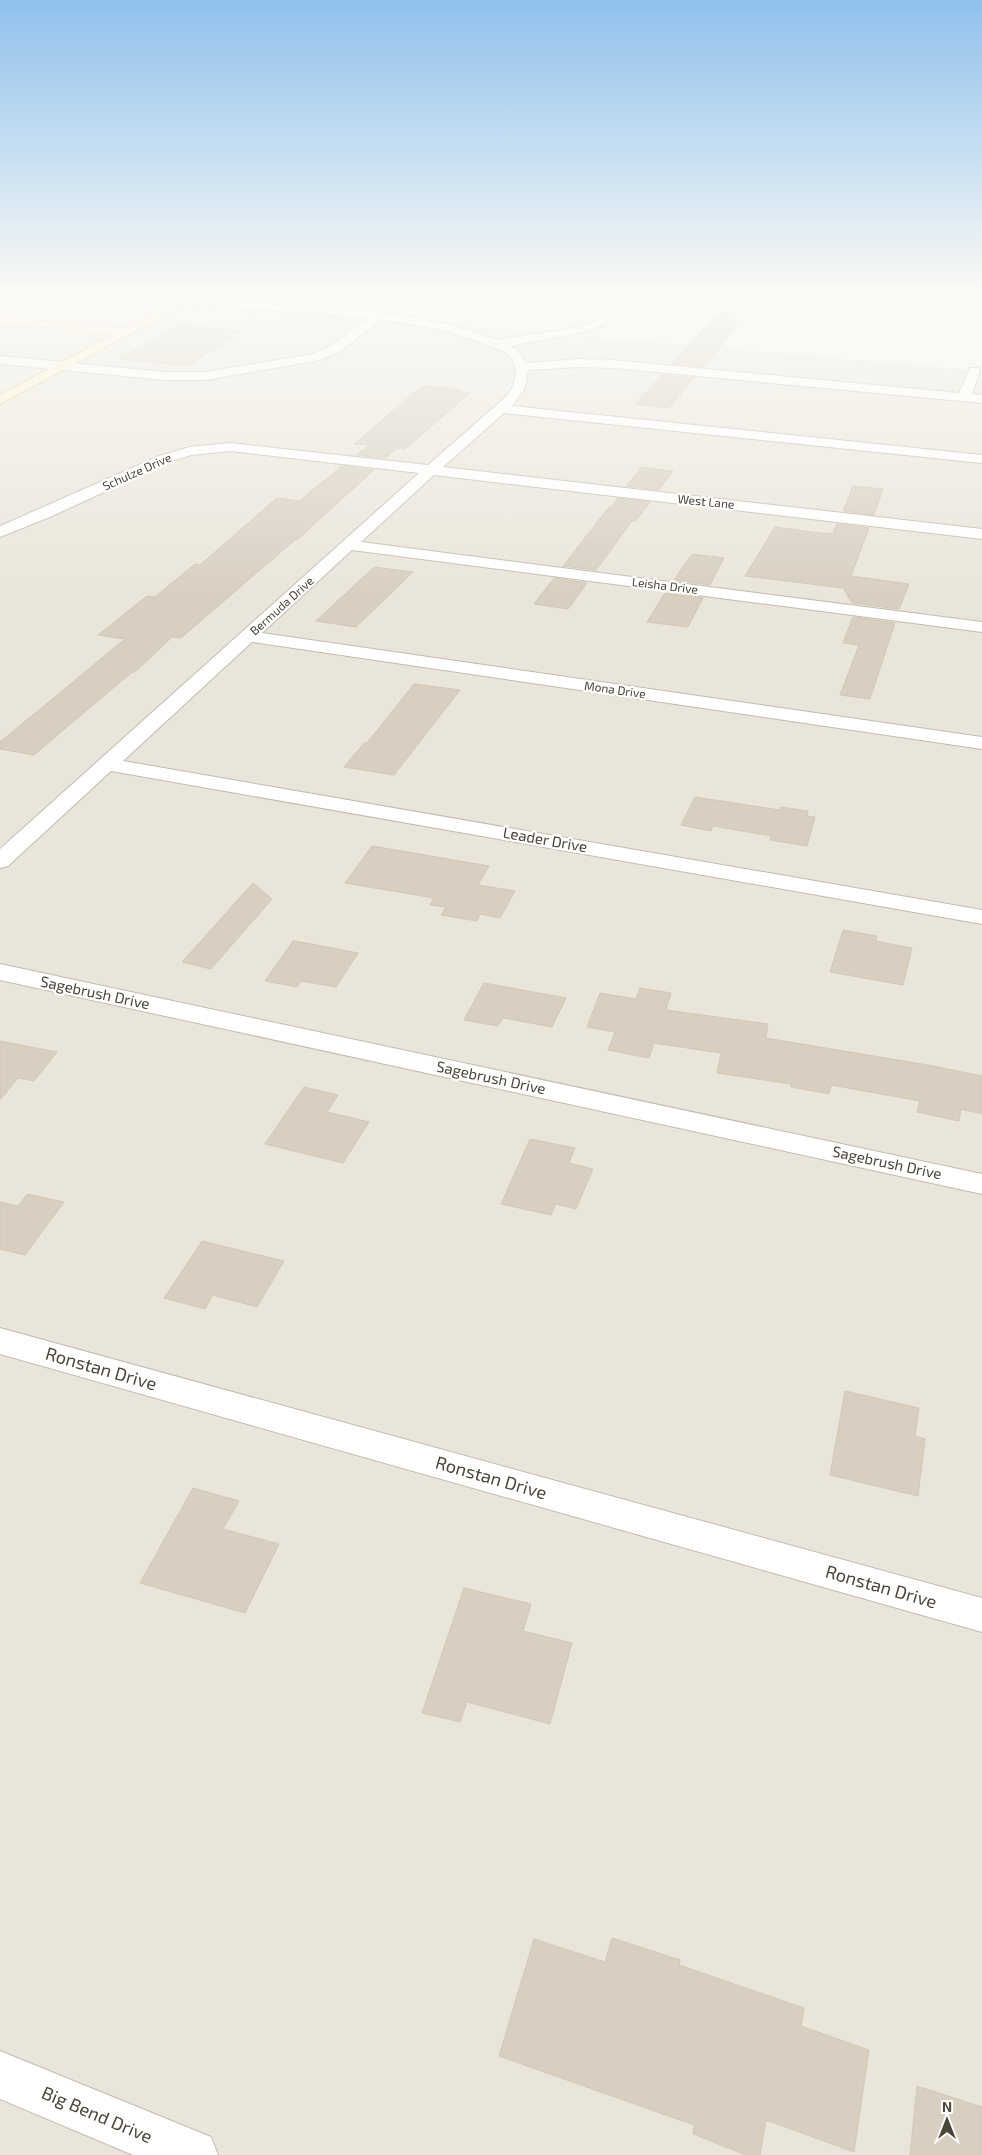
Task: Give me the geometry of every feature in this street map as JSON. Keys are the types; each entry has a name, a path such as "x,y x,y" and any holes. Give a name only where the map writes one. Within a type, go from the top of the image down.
{"street":[{"name":"Bermuda Drive","path":"0,861 514,396"},
{"path":"939,396 982,399"},
{"path":"501,409 982,459"},
{"name":"Schulze Drive","path":"0,532 164,459 208,448 256,449 430,470"},
{"name":"West Lane","path":"430,470 982,534"},
{"name":"Leisha Drive","path":"349,545 982,627"},
{"name":"Mona Drive","path":"248,636 982,743"},
{"name":"Leader Drive","path":"107,764 982,917"},
{"name":"Sagebrush Drive","path":"0,972 982,1184"},
{"name":"Ronstan Drive","path":"0,1341 982,1615"},
{"name":"Big Bend Drive","path":"0,2075 193,2155"}],"shaded area":[{"path":"0,396 982,396 982,2155 0,2155"}],"building":[{"path":"411,396 467,396 405,449 397,448 386,458 356,455 370,445 354,444"},
{"path":"643,396 679,396 669,408 635,404"},
{"path":"342,466 374,470 298,539 181,638 172,637 135,672 132,672 34,755 0,749 0,742 125,639 98,635 147,596 155,597 195,564 200,565 277,498 299,501"},
{"path":"641,467 673,471 659,490 627,486"},
{"path":"853,486 883,489 874,515 843,511"},
{"path":"618,498 650,502 636,521 632,521 596,570 563,566 609,507"},
{"path":"837,524 869,528 851,576 909,584 899,609 852,603 843,588 745,576 775,527 828,534 833,533"},
{"path":"692,554 724,558 710,585 674,580"},
{"path":"374,567 413,572 356,627 316,621"},
{"path":"554,578 587,583 568,609 534,604"},
{"path":"665,593 703,598 688,627 647,622"},
{"path":"853,617 895,623 870,699 840,695 859,645 843,643"},
{"path":"414,684 460,690 394,775 344,767 365,742 367,743"},
{"path":"695,797 780,810 781,807 808,811 807,816 815,817 807,846 770,840 772,836 713,826 711,831 681,825"},
{"path":"372,846 489,866 478,885 515,891 500,918 480,914 477,921 441,915 446,907 430,905 434,898 345,883"},
{"path":"253,883 272,899 211,969 182,962"},
{"path":"843,930 877,936 876,941 912,948 903,985 830,972"},
{"path":"293,941 358,953 336,987 301,981 297,987 265,981"},
{"path":"484,983 566,998 552,1027 503,1018 498,1026 464,1020"},
{"path":"640,988 671,993 666,1010 768,1024 766,1038 982,1076 982,1114 961,1109 959,1121 917,1112 920,1101 831,1085 829,1094 791,1087 791,1084 717,1073 721,1053 654,1043 649,1058 608,1050 615,1032 587,1027 600,993 636,999"},
{"path":"0,1041 57,1052 34,1081 18,1078 0,1100"},
{"path":"304,1087 338,1095 327,1112 369,1122 343,1163 265,1144"},
{"path":"530,1139 575,1148 569,1163 593,1169 576,1209 556,1204 551,1215 501,1204"},
{"path":"27,1194 64,1202 25,1255 0,1249 0,1202 18,1206"},
{"path":"202,1241 284,1261 257,1307 213,1295 205,1309 164,1298"},
{"path":"845,1391 919,1408 915,1436 925,1439 918,1496 830,1475"},
{"path":"193,1488 239,1501 223,1529 279,1544 245,1613 140,1583"},
{"path":"464,1588 531,1604 523,1631 572,1643 550,1724 467,1702 460,1722 422,1713"},
{"path":"612,1938 680,1960 679,1965 804,2008 801,2026 869,2050 854,2152 766,2120 760,2155 746,2155 693,2134 694,2125 499,2056 534,1939 605,1962"},
{"path":"917,2086 982,2107 982,2155 910,2155"}]}
